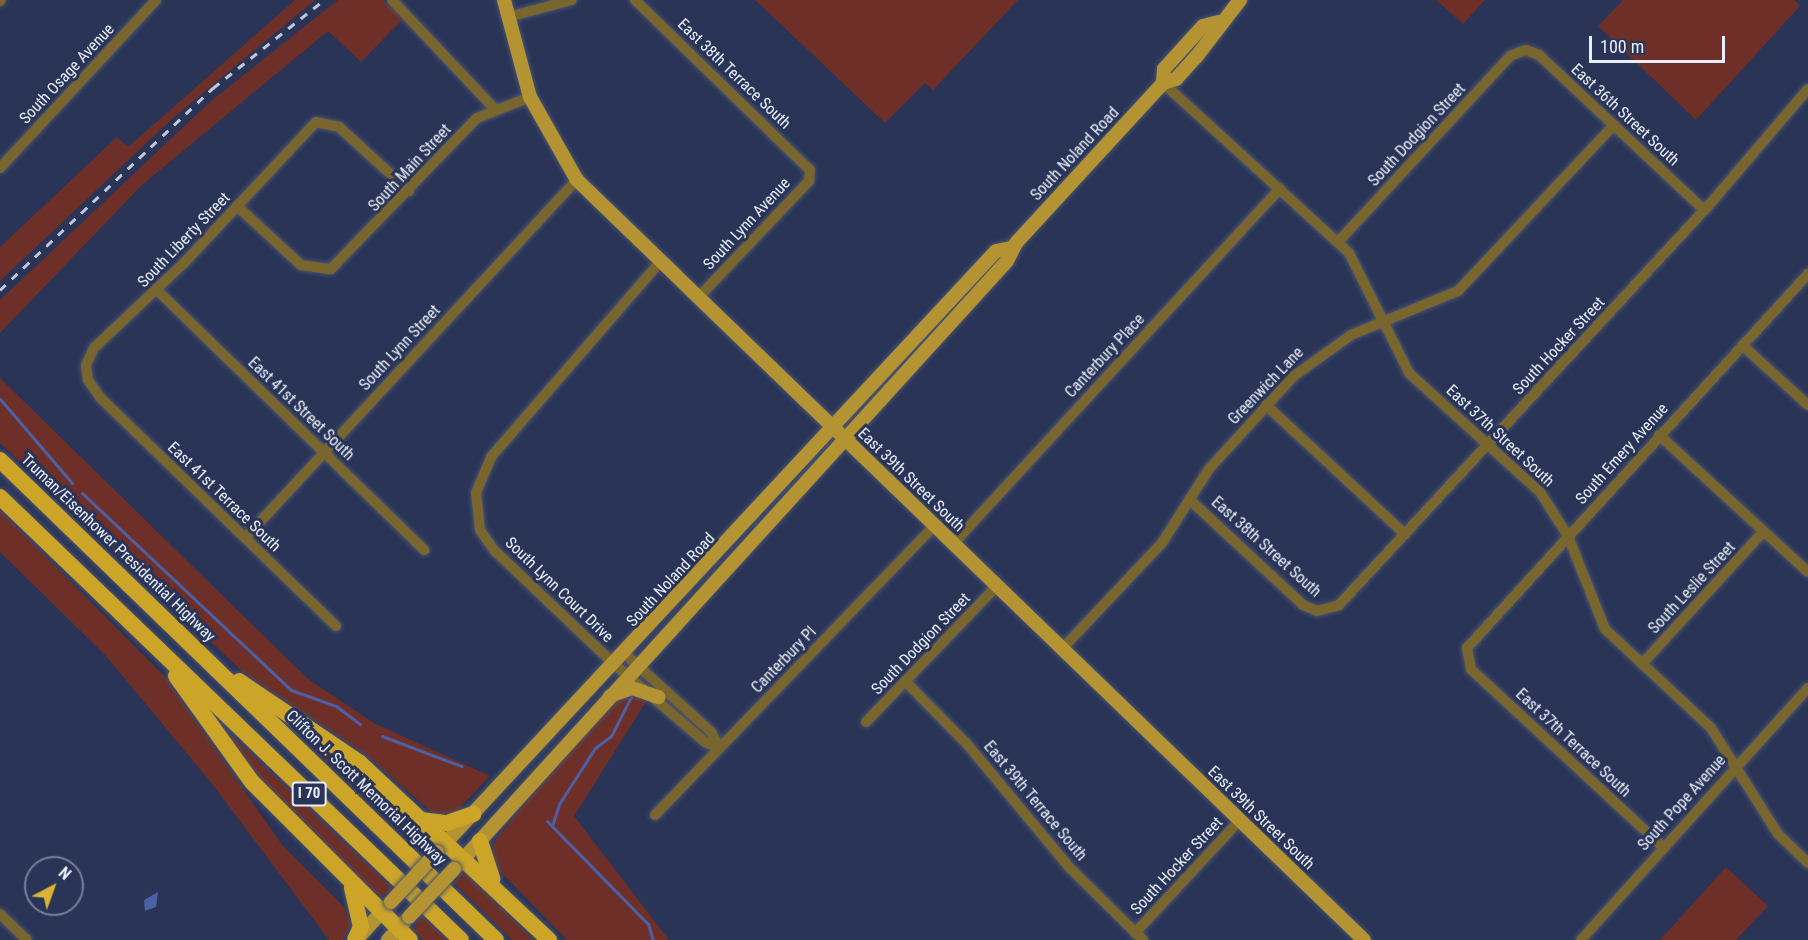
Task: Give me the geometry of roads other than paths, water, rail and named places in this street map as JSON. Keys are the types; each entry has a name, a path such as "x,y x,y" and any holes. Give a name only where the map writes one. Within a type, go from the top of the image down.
{"highway":[{"name":"Truman/Eisenhower Presidential Highway","path":"0,460 210,663"},
{"name":"I 70","path":"0,496 461,940"},
{"path":"157,648 252,782 352,887 385,908 401,932"},
{"path":"210,663 337,744 421,820 441,848 459,864 501,892"},
{"name":"Clifton J. Scott Memorial Highway","path":"210,663 496,940"},
{"path":"421,820 447,823 473,814"},
{"path":"480,841 484,868 501,892 549,940"},
{"path":"352,887 361,927 356,940"}],"main road":[{"name":"East 39th Street South","path":"504,0 530,97 577,180 1364,940"},
{"name":"South Noland Road","path":"356,940 624,653 839,433 928,348 1007,261 1012,248 1163,83 1176,79 1214,38 1220,22 1240,0"},
{"name":"South Noland Road","path":"401,932 839,433 916,338 996,251 1012,248"},
{"path":"916,338 928,348"},
{"path":"605,698 632,688 658,697"}],"street":[{"name":"South Osage Avenue","path":"0,168 156,0"},
{"path":"392,0 493,107"},
{"path":"508,16 572,0"},
{"name":"East 38th Terrace South","path":"635,0 810,170"},
{"name":"East 36th Street South","path":"1520,51 1539,55 1704,210"},
{"name":"South Dodgion Street","path":"1338,242 1520,51"},
{"name":"East 37th Street South","path":"1163,83 1338,242 1360,269 1383,324 1409,373 1540,492 1568,536 1605,629 1711,728 1738,765 1772,826 1808,863"},
{"name":"South Hocker Street","path":"1326,611 1339,605 1704,210 1805,90"},
{"name":"South Main Street","path":"237,206 301,265 320,272 339,266 409,191 493,107 530,97"},
{"name":"South Liberty Street","path":"92,388 86,372 90,352 157,290 312,125 323,120 339,127 409,191"},
{"name":"Greenwich Lane","path":"1062,650 1162,543 1189,499 1266,405 1314,357 1458,291 1614,125"},
{"name":"South Lynn Avenue","path":"699,297 809,181 810,170"},
{"name":"South Lynn Street","path":"246,537 577,180"},
{"name":"Canterbury Place","path":"953,544 1280,189"},
{"name":"South Lynn Court Drive","path":"661,261 491,457 476,493 480,530 494,550 614,664 633,668 711,732 720,748"},
{"name":"South Emery Avenue","path":"1466,659 1471,642 1808,274"},
{"name":"East 41st Street South","path":"157,290 424,550"},
{"path":"1742,345 1808,405"},
{"name":"East 41st Terrace South","path":"92,388 336,626"},
{"path":"1266,405 1405,534"},
{"path":"1659,435 1808,572"},
{"name":"East 38th Street South","path":"1189,499 1303,605 1326,611"},
{"name":"Canterbury Pl","path":"655,815 935,525"},
{"name":"South Leslie Street","path":"1642,664 1763,532"},
{"name":"South Dodgion Street","path":"866,722 997,586"},
{"name":"South Lynn Court Drive","path":"624,653 633,668 658,697 705,742 720,748"},
{"name":"East 37th Terrace South","path":"1466,659 1663,847"},
{"name":"East 39th Terrace South","path":"905,681 1139,937"},
{"name":"South Pope Avenue","path":"1581,940 1808,688"},
{"name":"South Hocker Street","path":"1139,937 1240,820"},
{"path":"0,914 27,940"}],"water":[{"path":"158,892 156,907 145,911 144,900"}],"waterway":[{"path":"0,399 72,483"},
{"path":"82,493 291,690 336,706 360,724"},
{"path":"552,826 559,804 595,748 611,736 631,697"},
{"path":"382,736 461,766"},
{"path":"547,821 648,924 653,940"}],"railway":[{"path":"0,290 213,88 324,0"}]}
